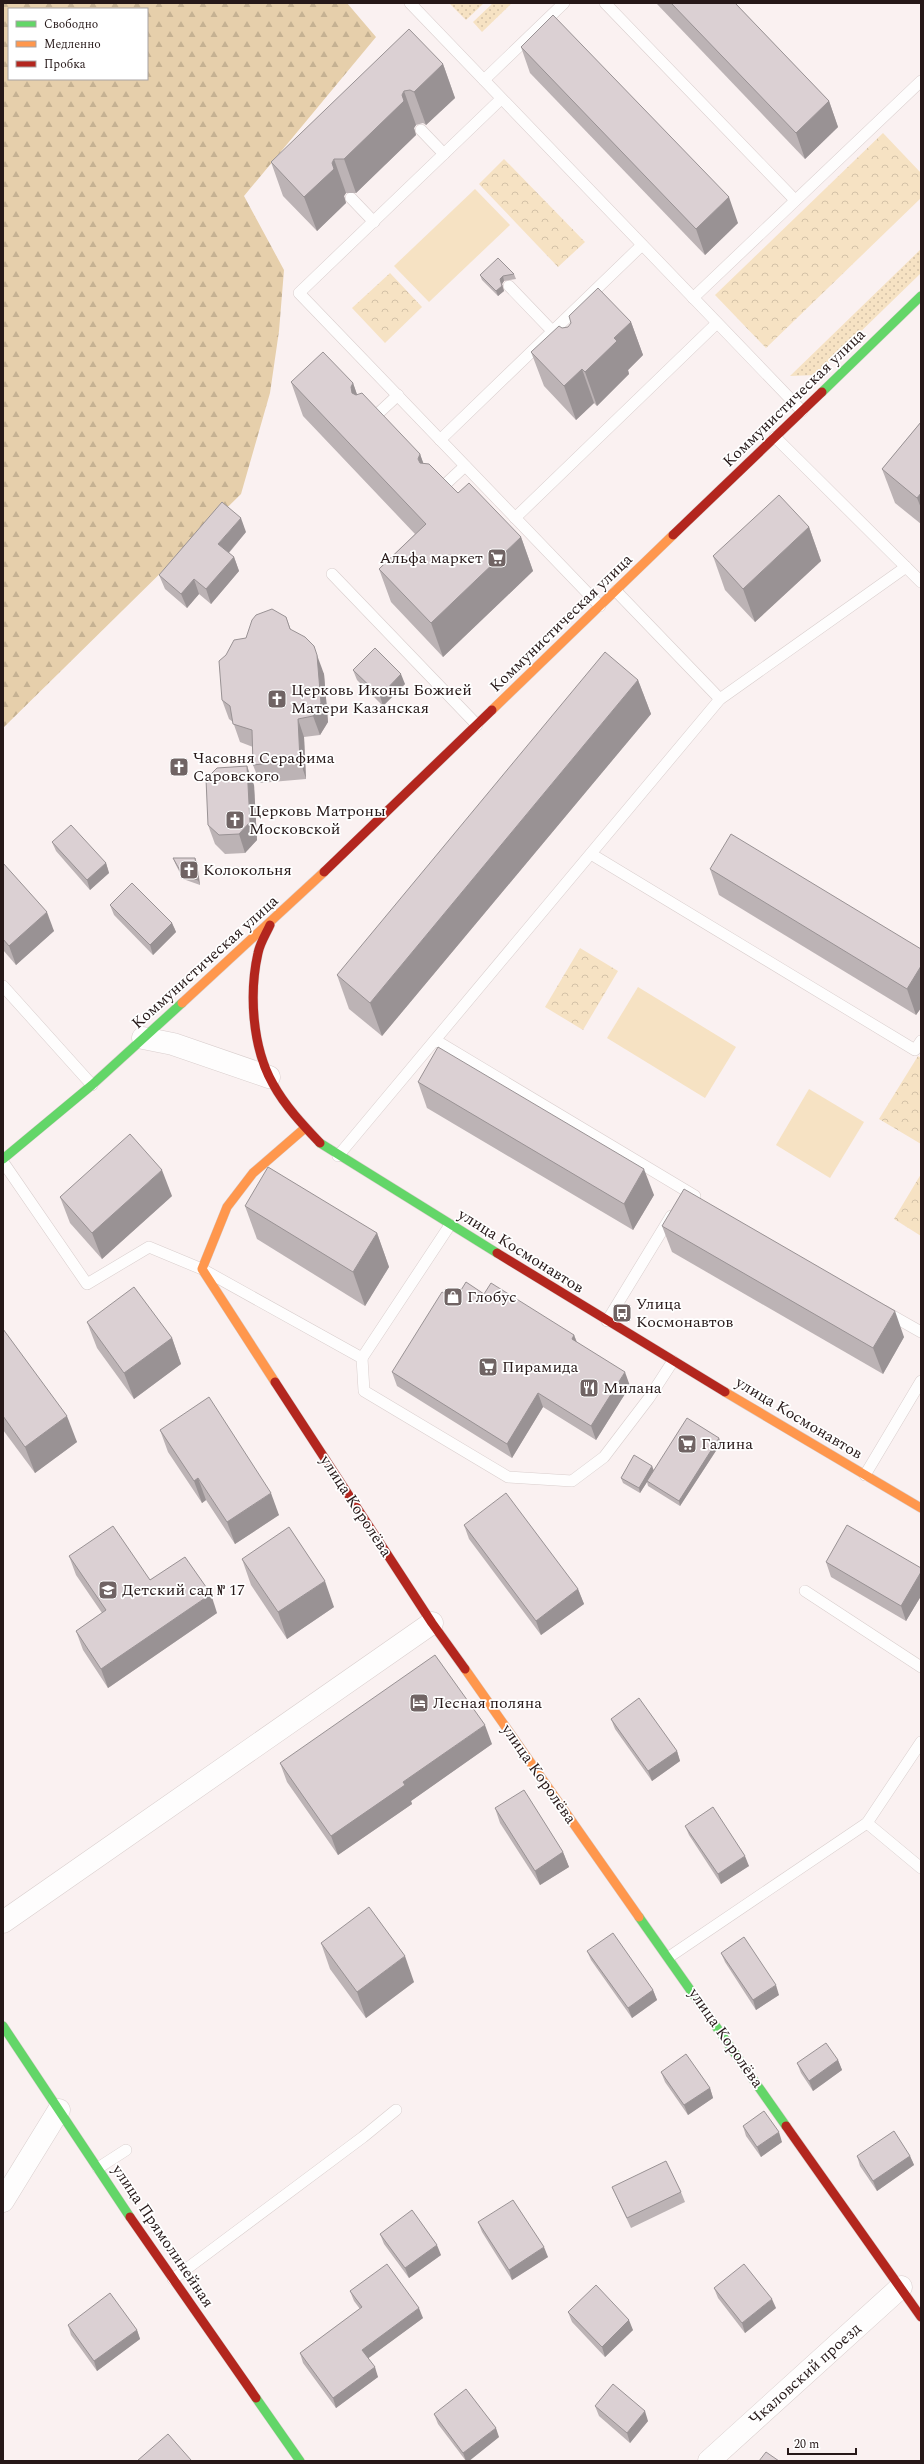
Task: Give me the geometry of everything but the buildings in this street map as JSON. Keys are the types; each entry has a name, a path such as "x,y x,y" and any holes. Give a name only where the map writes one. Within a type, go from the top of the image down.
{"street":[{"name":"Коммунистическая улица","path":"3,1159 92,1085 294,901 921,296"},
{"name":"улица Космонавтов","path":"273,919 258,952 253,993 258,1038 270,1077 305,1128 338,1156 607,1322 921,1508"},
{"path":"143,1038 173,1044 270,1077"},
{"path":"202,1269 227,1207 253,1173 305,1128"},
{"name":"улица Королёва","path":"202,1269 432,1623 921,2317"},
{"path":"3,1922 432,1623"},
{"name":"улица Прямолинейная","path":"3,2026 98,2168 300,2461"},
{"path":"3,2201 59,2110"},
{"name":"Чкаловский проезд","path":"709,2461 901,2287"}],"lane":[{"path":"410,3 802,411"},
{"path":"484,80 564,3"},
{"path":"605,3 795,200"},
{"path":"693,298 921,81"},
{"path":"501,99 300,293 600,606"},
{"path":"421,130 444,154"},
{"path":"351,198 374,222"},
{"path":"440,440 642,245"},
{"path":"509,286 567,346"},
{"path":"515,518 717,323"},
{"path":"370,422 398,395"},
{"path":"775,437 921,582"},
{"path":"437,492 465,466"},
{"path":"338,1156 720,699 906,567"},
{"path":"332,574 477,725"},
{"path":"616,590 720,699"},
{"path":"590,854 915,1050 921,1041"},
{"path":"3,986 92,1085"},
{"path":"435,1040 682,1197 705,1203"},
{"path":"3,1162 88,1284 149,1247 202,1269 362,1358"},
{"path":"607,1322 682,1197"},
{"path":"450,1225 362,1358 364,1391 508,1477 572,1481 604,1457 649,1398 673,1361"},
{"path":"874,1304 921,1332"},
{"path":"865,1475 921,1381"},
{"path":"804,1591 921,1667"},
{"path":"668,1957 867,1822 921,1742"},
{"path":"867,1822 921,1868"},
{"path":"174,2279 363,2137 396,2110"},
{"path":"98,2168 126,2150"}],"green space":[{"path":"3,3 347,3 376,37 244,196 284,270 279,331 270,393 241,494 3,728"},
{"path":"449,3 484,3 466,20"},
{"path":"493,3 512,3 482,32 473,22"},
{"path":"883,133 921,173 921,198 766,348 715,295"},
{"path":"504,159 585,242 558,267 479,184"},
{"path":"475,189 510,225 429,302 394,266"},
{"path":"921,249 921,273 816,375 790,376"},
{"path":"390,273 422,307 385,343 352,308"},
{"path":"580,948 618,971 583,1030 545,1007"},
{"path":"638,987 736,1047 705,1098 607,1038"},
{"path":"918,1056 921,1058 921,1144 879,1119"},
{"path":"809,1089 864,1122 830,1178 776,1145"},
{"path":"921,1174 921,1236 894,1219"}],"traffic: fast":[{"path":"822,392 921,296"},
{"path":"3,1159 92,1085 182,1003"},
{"path":"320,1143 497,1253"},
{"path":"639,1917 786,2126"},
{"path":"3,2026 130,2217"},
{"path":"256,2398 300,2461"}],"traffic: slow":[{"path":"492,710 673,535"},
{"path":"182,1003 324,872"},
{"path":"275,1382 202,1269 227,1207 253,1173 305,1128"},
{"path":"725,1392 921,1508"},
{"path":"465,1669 639,1917"}],"traffic: jam":[{"path":"673,535 822,392"},
{"path":"324,872 492,710"},
{"path":"270,925 259,949 255,969 253,1002 257,1037 266,1069 273,1084 283,1100 320,1143"},
{"path":"497,1253 725,1392"},
{"path":"275,1382 432,1623 465,1669"},
{"path":"786,2126 921,2317"},
{"path":"130,2217 256,2398"}],"place":[{"name":"Альфа маркет","path":"497,558"},
{"name":"Церковь Иконы Божией Матери Казанская","path":"277,699"},
{"name":"Часовня Серафима Саровского","path":"179,767"},
{"name":"Церковь Матроны Московской","path":"235,820"},
{"name":"Колокольня","path":"189,870"},
{"name":"Глобус","path":"453,1297"},
{"name":"Улица Космонавтов","path":"622,1313"},
{"name":"Пирамида","path":"488,1367"},
{"name":"Милана","path":"589,1388"},
{"name":"Галина","path":"687,1444"},
{"name":"Детский сад № 17","path":"108,1590"},
{"name":"Лесная поляна","path":"419,1703"}]}
